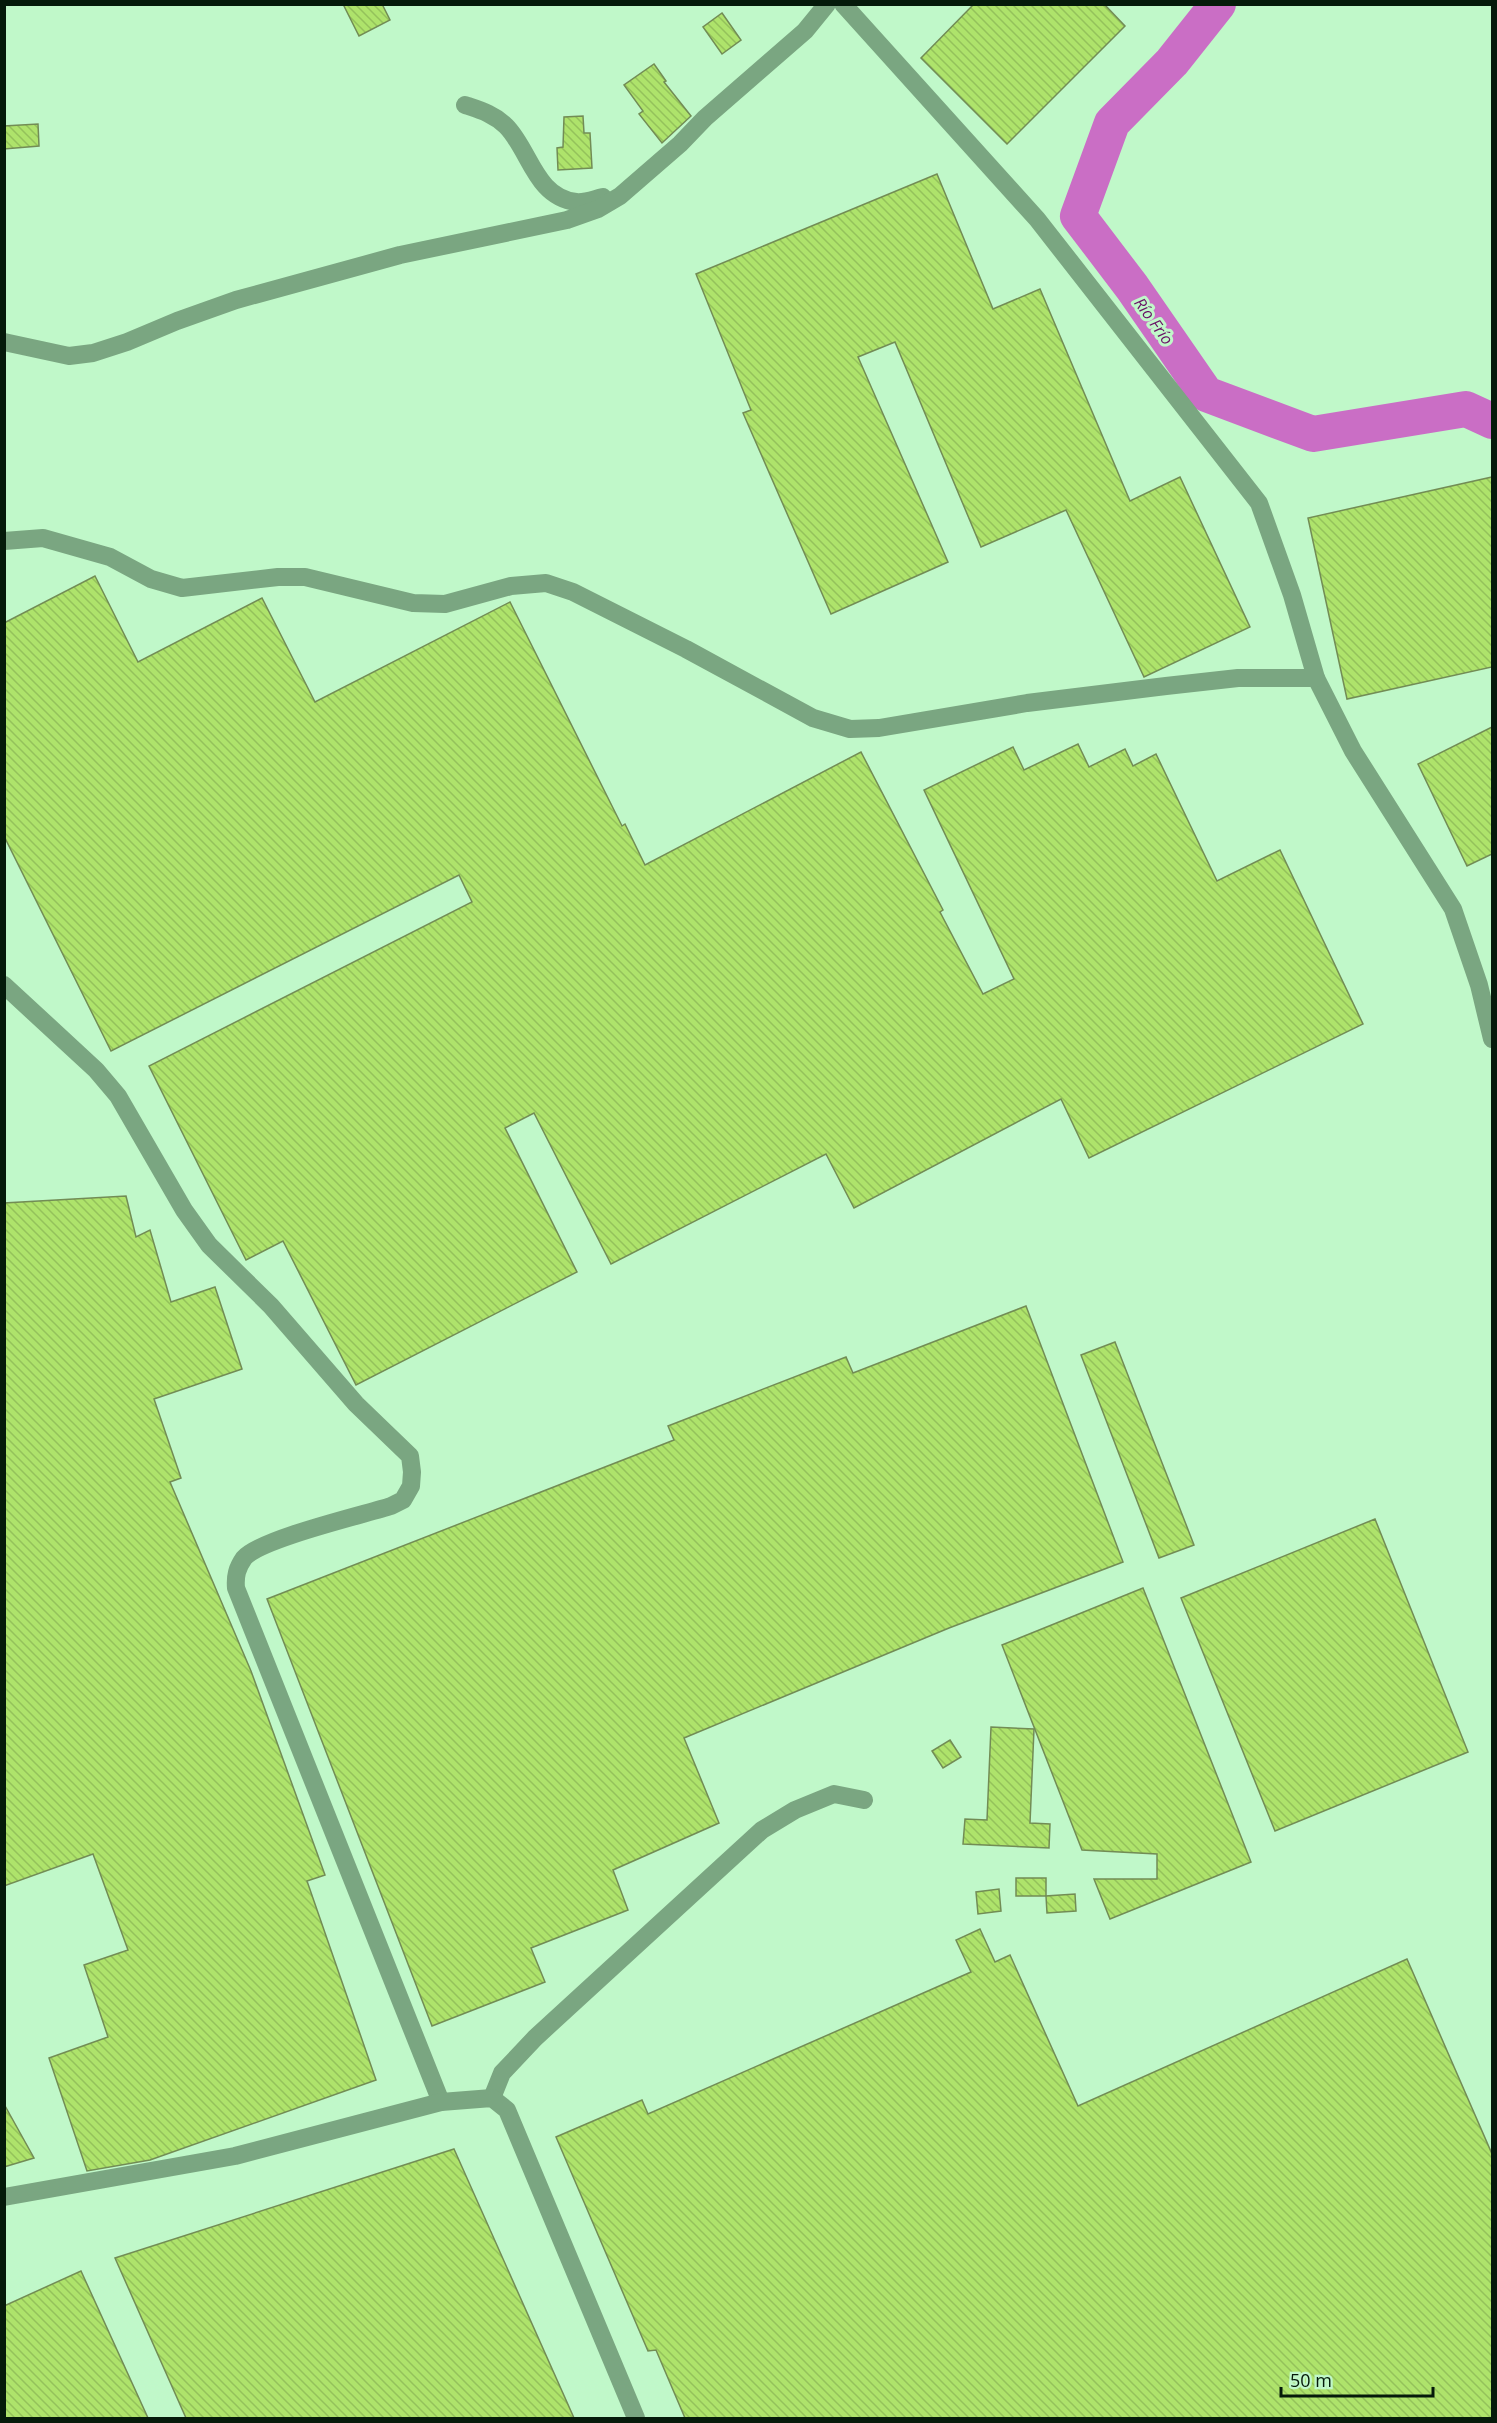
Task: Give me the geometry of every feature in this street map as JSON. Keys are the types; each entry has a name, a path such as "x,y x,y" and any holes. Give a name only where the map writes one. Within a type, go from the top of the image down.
{"street":[{"path":"4,342 69,356 93,353 236,300 400,255 567,220 598,209 620,196 804,31 827,4"},
{"path":"843,4 1037,219 1259,503 1292,594 1316,678 1353,751 1453,909 1479,985 1492,1039"},
{"path":"465,105 487,112 507,127 550,192 579,203 601,197 620,196"},
{"path":"4,541 42,538 110,557 151,579 182,588 279,577 305,577 413,603 445,604 511,586 546,583 573,592 686,649 813,718 850,729 879,729 1027,703 1238,678 1316,678"},
{"path":"4,985 96,1070 118,1096 184,1210 209,1245 271,1306 356,1404 410,1456 411,1486 402,1500 391,1506 264,1544 245,1557 235,1574 236,1588 441,2102"},
{"path":"492,2098 502,2073 535,2038 762,1830 795,1810 834,1794 864,1800"},
{"path":"4,2197 235,2156 441,2102 492,2098 507,2110 636,2418"}],"building":[{"path":"343,4 382,4 390,20 359,36"},
{"path":"974,4 1104,4 1125,26 1007,144 921,58"},
{"path":"722,13 741,40 722,54 703,27"},
{"path":"654,64 666,81 664,82 691,116 662,143 639,114 643,111 624,85"},
{"path":"583,116 584,133 590,133 592,168 558,170 557,148 563,147 564,117"},
{"path":"38,124 39,146 4,149 4,126"},
{"path":"937,174 993,309 1040,289 1130,501 1180,477 1250,627 1144,677 1066,510 981,547 895,342 858,357 948,562 831,614 743,413 751,410 696,274"},
{"path":"1492,477 1492,667 1347,699 1308,518"},
{"path":"95,576 138,662 262,598 315,702 510,602 622,826 625,824 645,865 861,752 943,910 940,912 983,994 1014,979 924,790 1013,747 1024,770 1078,744 1089,767 1125,749 1133,766 1156,754 1217,881 1280,850 1363,1024 1089,1158 1061,1099 854,1208 826,1154 611,1264 534,1113 505,1128 577,1272 356,1385 283,1241 246,1260 149,1066 472,902 459,875 111,1051 4,836 4,623"},
{"path":"1492,727 1492,854 1467,866 1418,764"},
{"path":"126,1196 136,1237 150,1230 171,1302 215,1287 242,1369 154,1399 181,1478 170,1482 251,1671 325,1875 307,1881 376,2080 150,2160 87,2171 49,2058 108,2037 84,1965 128,1950 93,1854 4,1886 4,1203"},
{"path":"1026,1306 1123,1562 949,1628 684,1738 719,1823 613,1870 628,1910 531,1948 545,1982 432,2026 267,1599 674,1440 668,1426 846,1357 853,1373"},
{"path":"1115,1342 1194,1545 1159,1558 1081,1355"},
{"path":"1375,1519 1468,1752 1275,1831 1181,1598"},
{"path":"1143,1588 1251,1862 1110,1919 1094,1879 1157,1879 1157,1854 1082,1850 1002,1645"},
{"path":"991,1727 1034,1729 1030,1823 1050,1824 1049,1848 963,1844 965,1819 987,1820"},
{"path":"950,1740 961,1757 943,1768 932,1751"},
{"path":"1016,1878 1046,1878 1046,1896 1016,1896"},
{"path":"999,1889 1001,1911 978,1914 976,1892"},
{"path":"1075,1894 1076,1911 1047,1913 1046,1896"},
{"path":"980,1929 995,1962 1010,1955 1078,2106 1407,1959 1492,2154 1492,2418 685,2418 656,2350 648,2351 556,2137 642,2100 648,2114 971,1972 956,1940"},
{"path":"4,2104 34,2158 4,2167"},
{"path":"454,2149 574,2418 186,2418 115,2258"},
{"path":"81,2271 148,2418 4,2418 4,2306"}],"waterway":[{"name":"Río Frío","path":"1218,4 1172,62 1112,123 1078,216 1132,287 1206,394 1313,434 1466,409 1492,421"}]}
